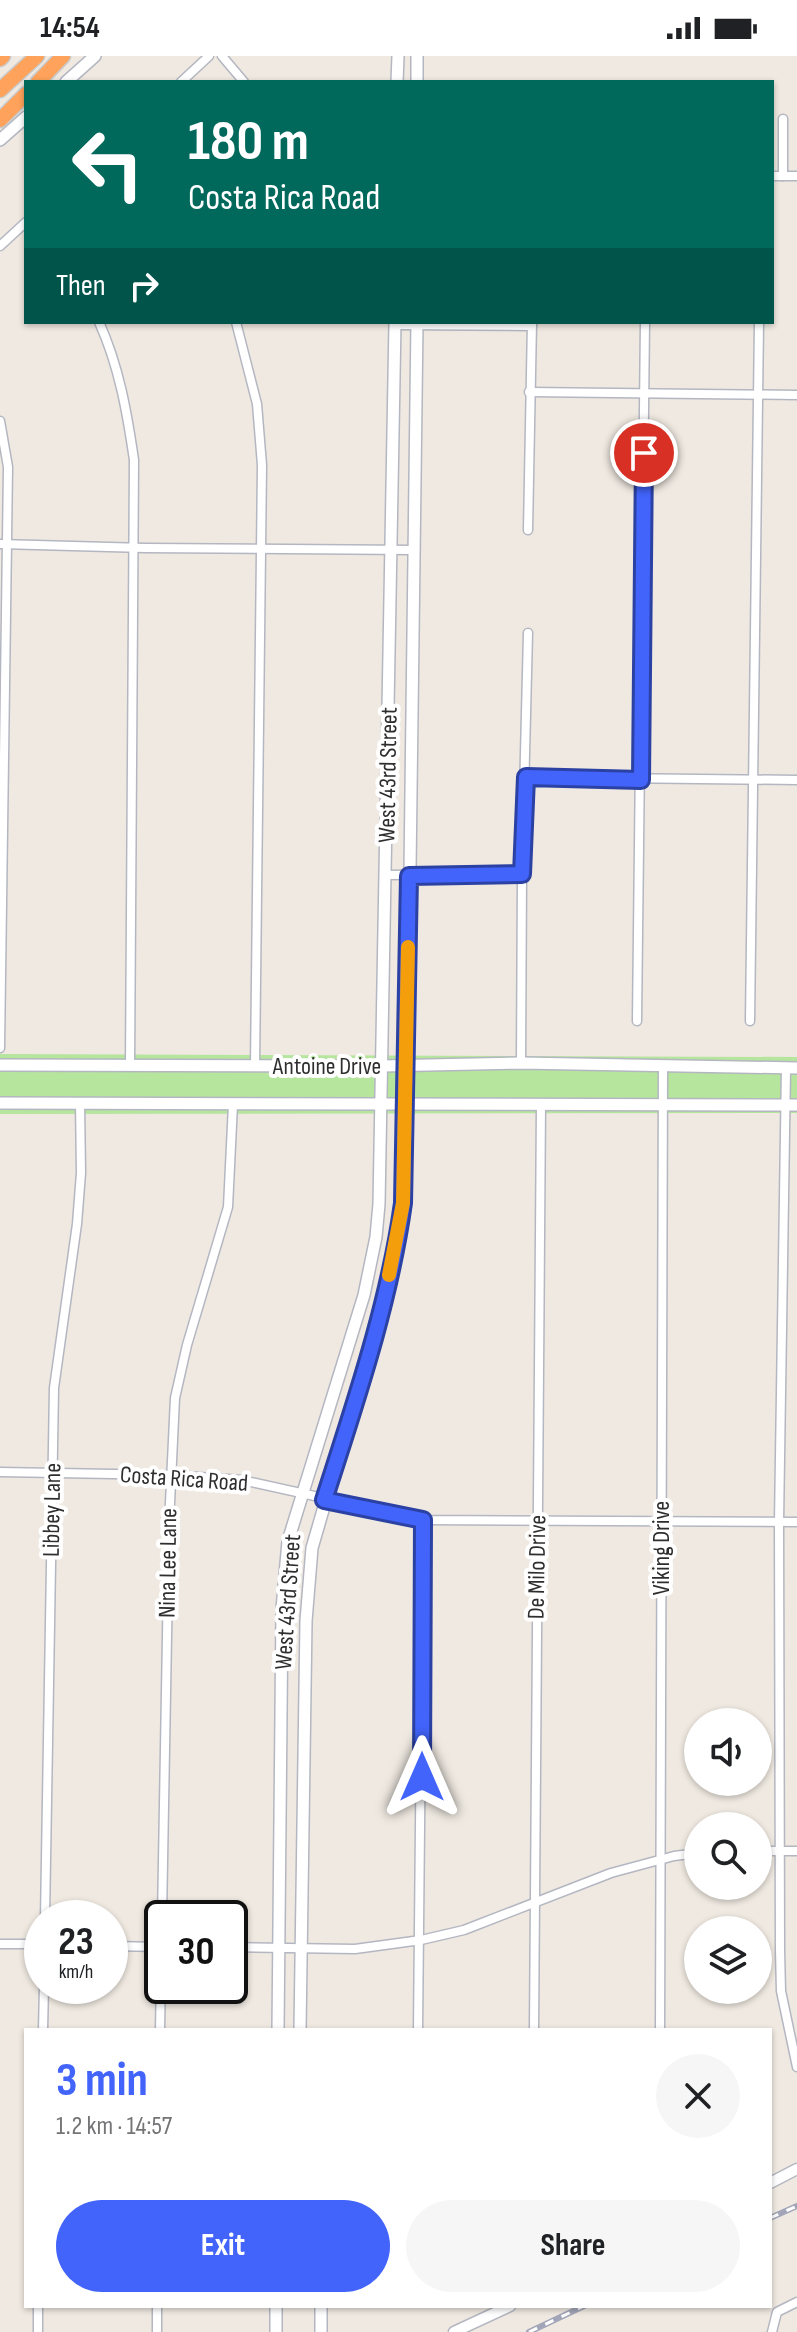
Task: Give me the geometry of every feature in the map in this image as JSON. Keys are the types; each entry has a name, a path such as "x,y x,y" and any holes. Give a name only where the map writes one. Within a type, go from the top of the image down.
{"highway":[{"path":"0,90 37,56"},
{"path":"40,80 63,56"},
{"path":"0,120 24,96"}],"main road":[{"path":"68,80 95,56"},
{"path":"397,80 398,56"},
{"path":"417,56 417,80"},
{"path":"0,140 24,119"},
{"name":"West 43rd Street","path":"278,2028 282,1609 288,1541 364,1295 378,1215 395,324"},
{"name":"West 43rd Street","path":"300,2028 308,1579 324,1500 383,1300 403,1203 407,1105 417,324"},
{"path":"389,711 411,712"},
{"name":"Antoine Drive","path":"0,1065 407,1066 521,1063 791,1068"},
{"name":"Antoine Drive","path":"0,1103 791,1106"},
{"path":"364,1295 383,1300"},
{"path":"282,1711 304,1711"},
{"path":"276,2308 276,2332"},
{"path":"321,2308 321,2332"}],"street":[{"path":"183,80 209,56"},
{"path":"222,56 242,80"},
{"path":"783,119 783,176"},
{"path":"774,176 797,176"},
{"path":"0,246 24,224"},
{"path":"100,324 126,401 134,460 130,1066"},
{"path":"237,324 257,404 262,465 255,1066"},
{"path":"395,324 532,324 528,530"},
{"path":"637,1021 645,324"},
{"path":"750,1021 759,324"},
{"path":"529,392 797,395"},
{"path":"0,421 8,467 4,544 0,1048"},
{"path":"4,544 413,550"},
{"path":"521,1063 528,633"},
{"path":"526,777 797,780"},
{"path":"386,875 522,874"},
{"name":"Viking Drive","path":"660,2028 658,1860 663,1066"},
{"path":"791,1068 779,1522 780,1851 781,1991 797,2067"},
{"name":"Libbey Lane","path":"45,1900 54,1388 77,1224 81,1173 80,1103"},
{"name":"Nina Lee Lane","path":"163,1900 170,1475 175,1398 187,1345 228,1207 233,1104"},
{"name":"De Milo Drive","path":"534,2028 541,1104"},
{"name":"Costa Rica Road","path":"0,1472 170,1475 242,1480 423,1520 797,1522"},
{"path":"418,2028 423,1520"},
{"path":"772,1851 797,1851"},
{"path":"248,1947 355,1949 421,1940 464,1930 611,1873 684,1855"},
{"path":"0,1944 24,1944"},
{"path":"43,2028 44,2004"},
{"name":"Nina Lee Lane","path":"160,2028 161,2004"},
{"path":"772,2182 797,2169"},
{"path":"772,2332 777,2312 797,2302"},
{"path":"38,2308 38,2332"},
{"path":"157,2308 157,2332"},
{"path":"454,2332 486,2311"}],"green space":[{"path":"0,1054 797,1057 797,1113 0,1114"}],"railway":[{"path":"772,2217 797,2206"},
{"path":"529,2332 580,2308"}],"slow traffic":[{"path":"389,1275 403,1203 408,947"}],"route":[{"path":"422,1777 423,1520 324,1500 383,1300 403,1203 409,876 522,874 526,777 641,780 644,453"}]}
